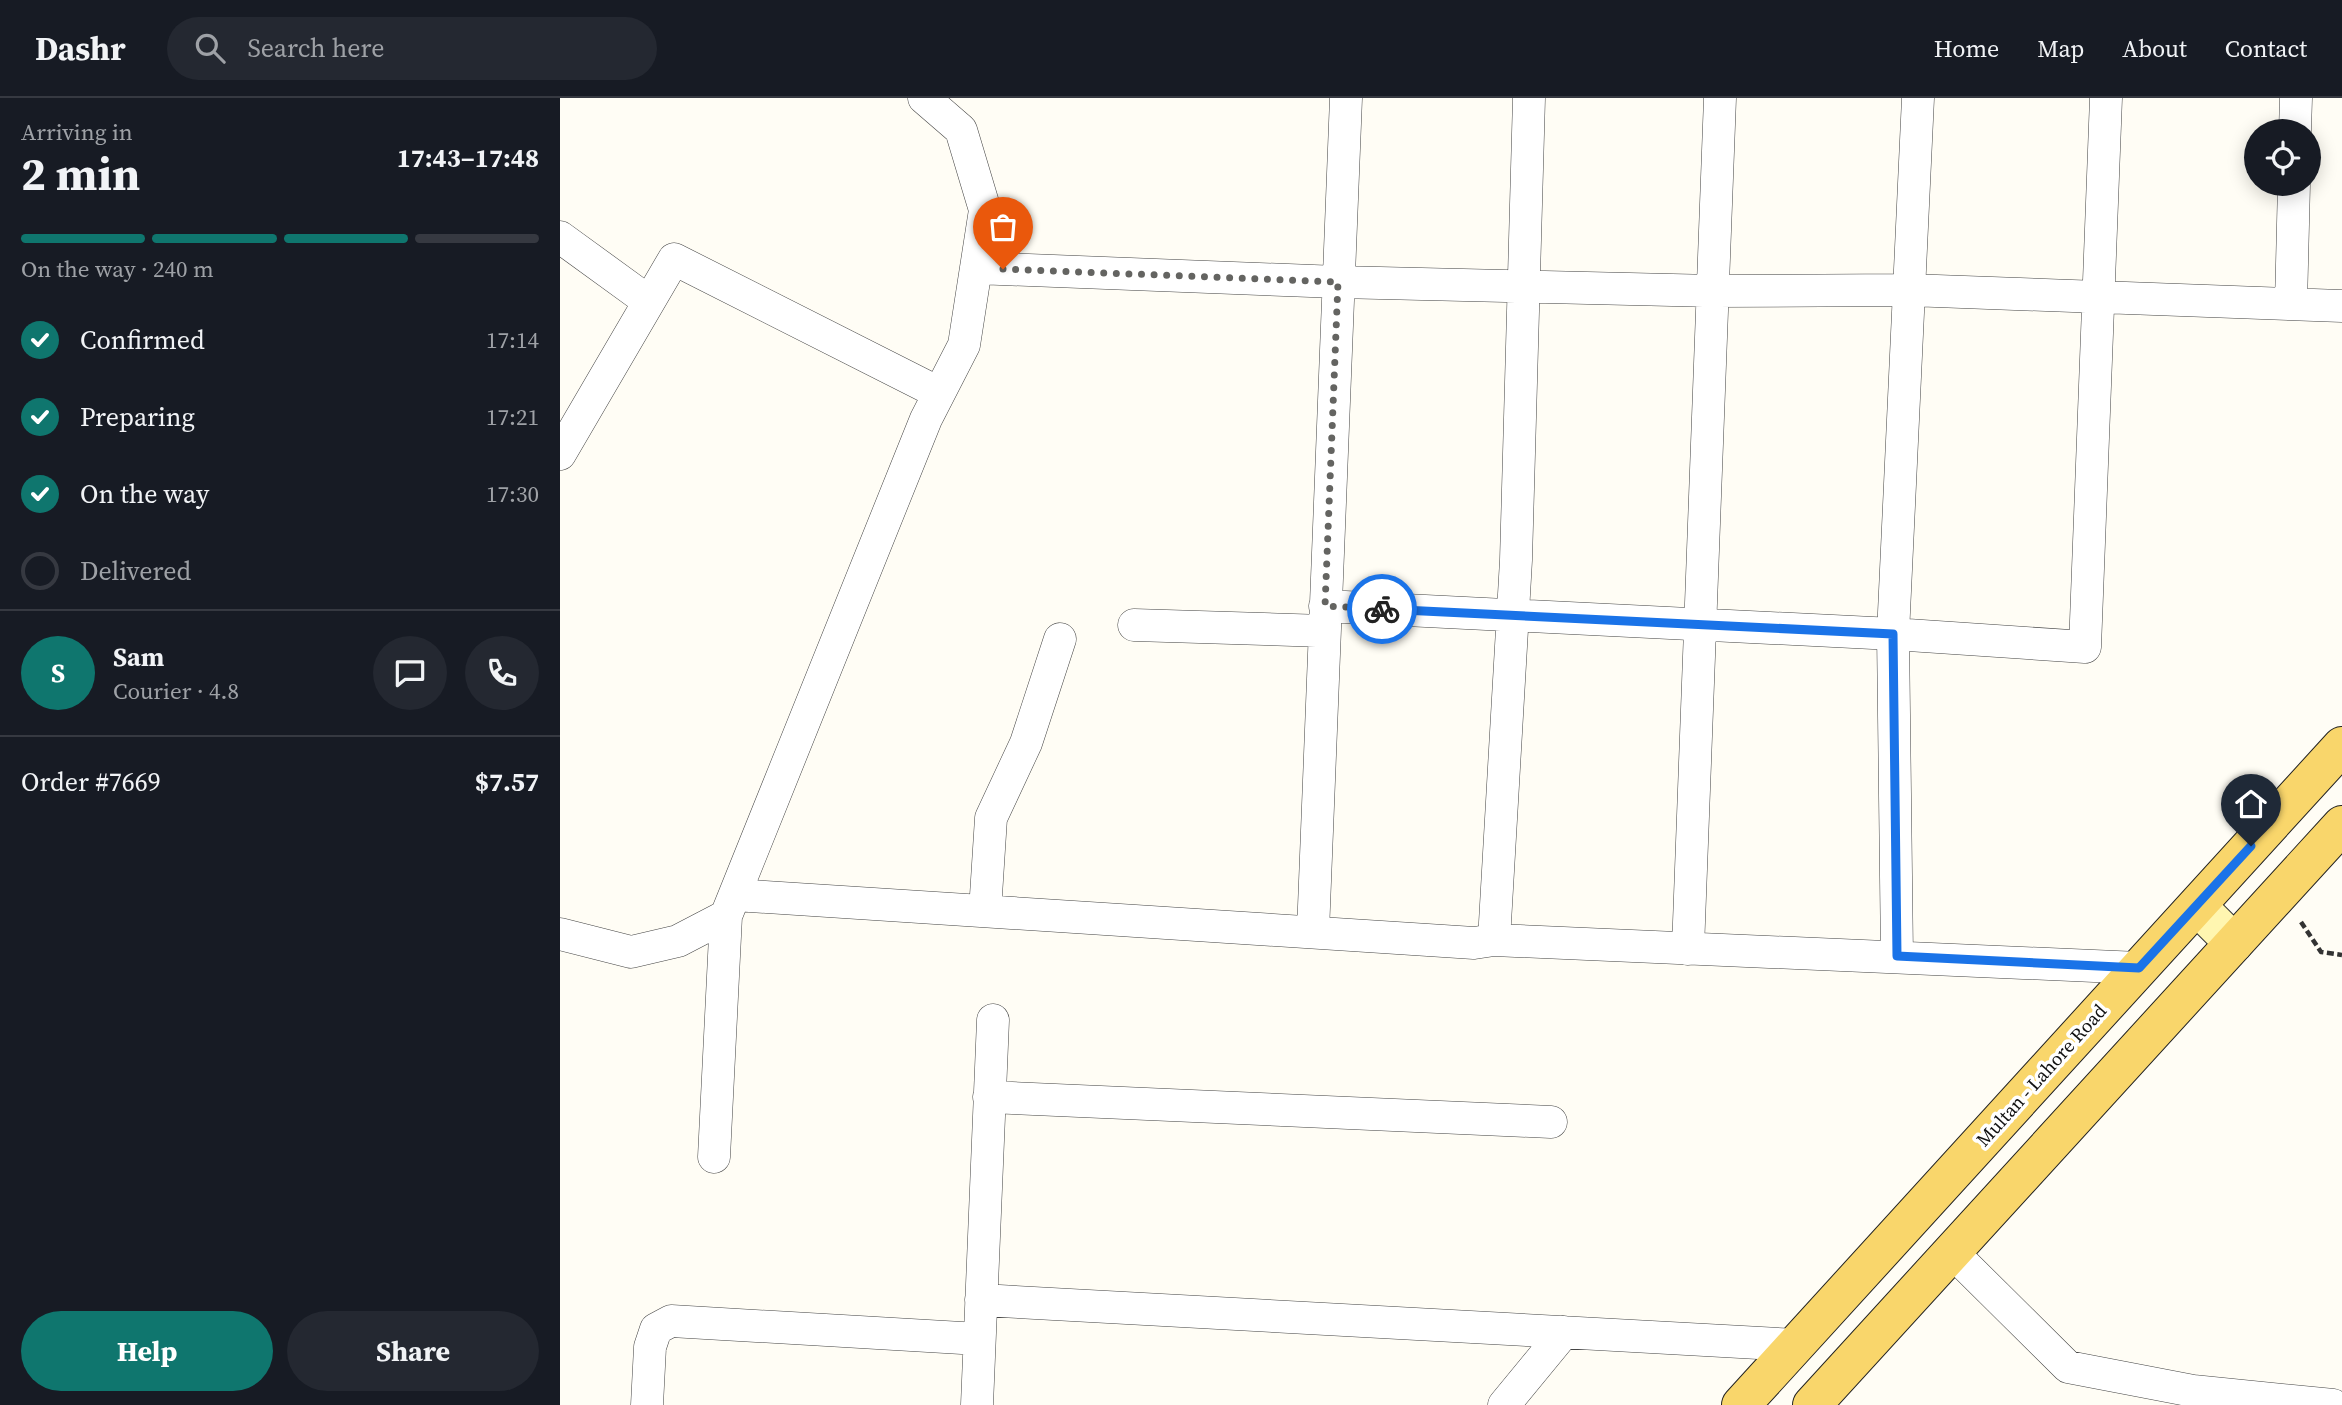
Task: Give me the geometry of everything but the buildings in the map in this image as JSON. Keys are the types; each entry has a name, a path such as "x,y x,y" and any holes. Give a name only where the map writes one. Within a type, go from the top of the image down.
{"main road":[{"name":"Multan - Lahore Road","path":"1741,1405 2342,746"},
{"path":"1812,1405 2342,825"},
{"path":"2197,906 2234,943"}],"street":[{"path":"714,1157 731,905 926,419 964,345 985,210 961,130 924,98"},
{"path":"1312,932 1346,98"},
{"path":"1494,940 1513,614 1529,98"},
{"path":"1688,949 1698,624 1720,98"},
{"path":"1897,956 1893,634 1918,98"},
{"path":"1134,625 1513,614 2085,647 2106,98"},
{"path":"2295,119 2296,98"},
{"path":"2291,304 2294,196"},
{"path":"560,237 648,302"},
{"path":"560,454 674,259 939,393"},
{"path":"976,268 1338,282 1714,291 1909,290 2342,306"},
{"path":"985,911 991,818 1026,743 1060,639"},
{"path":"560,934 631,952 678,942 731,905 985,911 1474,943 1494,940 2139,968"},
{"path":"977,1405 993,1020"},
{"path":"989,1097 1551,1122"},
{"path":"1952,1252 2068,1367 2193,1398 2333,1405"},
{"path":"981,1300 1796,1345"},
{"path":"647,1405 650,1346 656,1329 671,1321 979,1339"},
{"path":"1504,1405 1564,1332"}],"path":[{"path":"2281,892 2321,952 2342,955"}],"way so far":[{"path":"1003,269 1338,282 1325,606 1382,609"}],"route":[{"path":"1382,609 1893,634 1897,956 2139,968 2251,846"}]}
